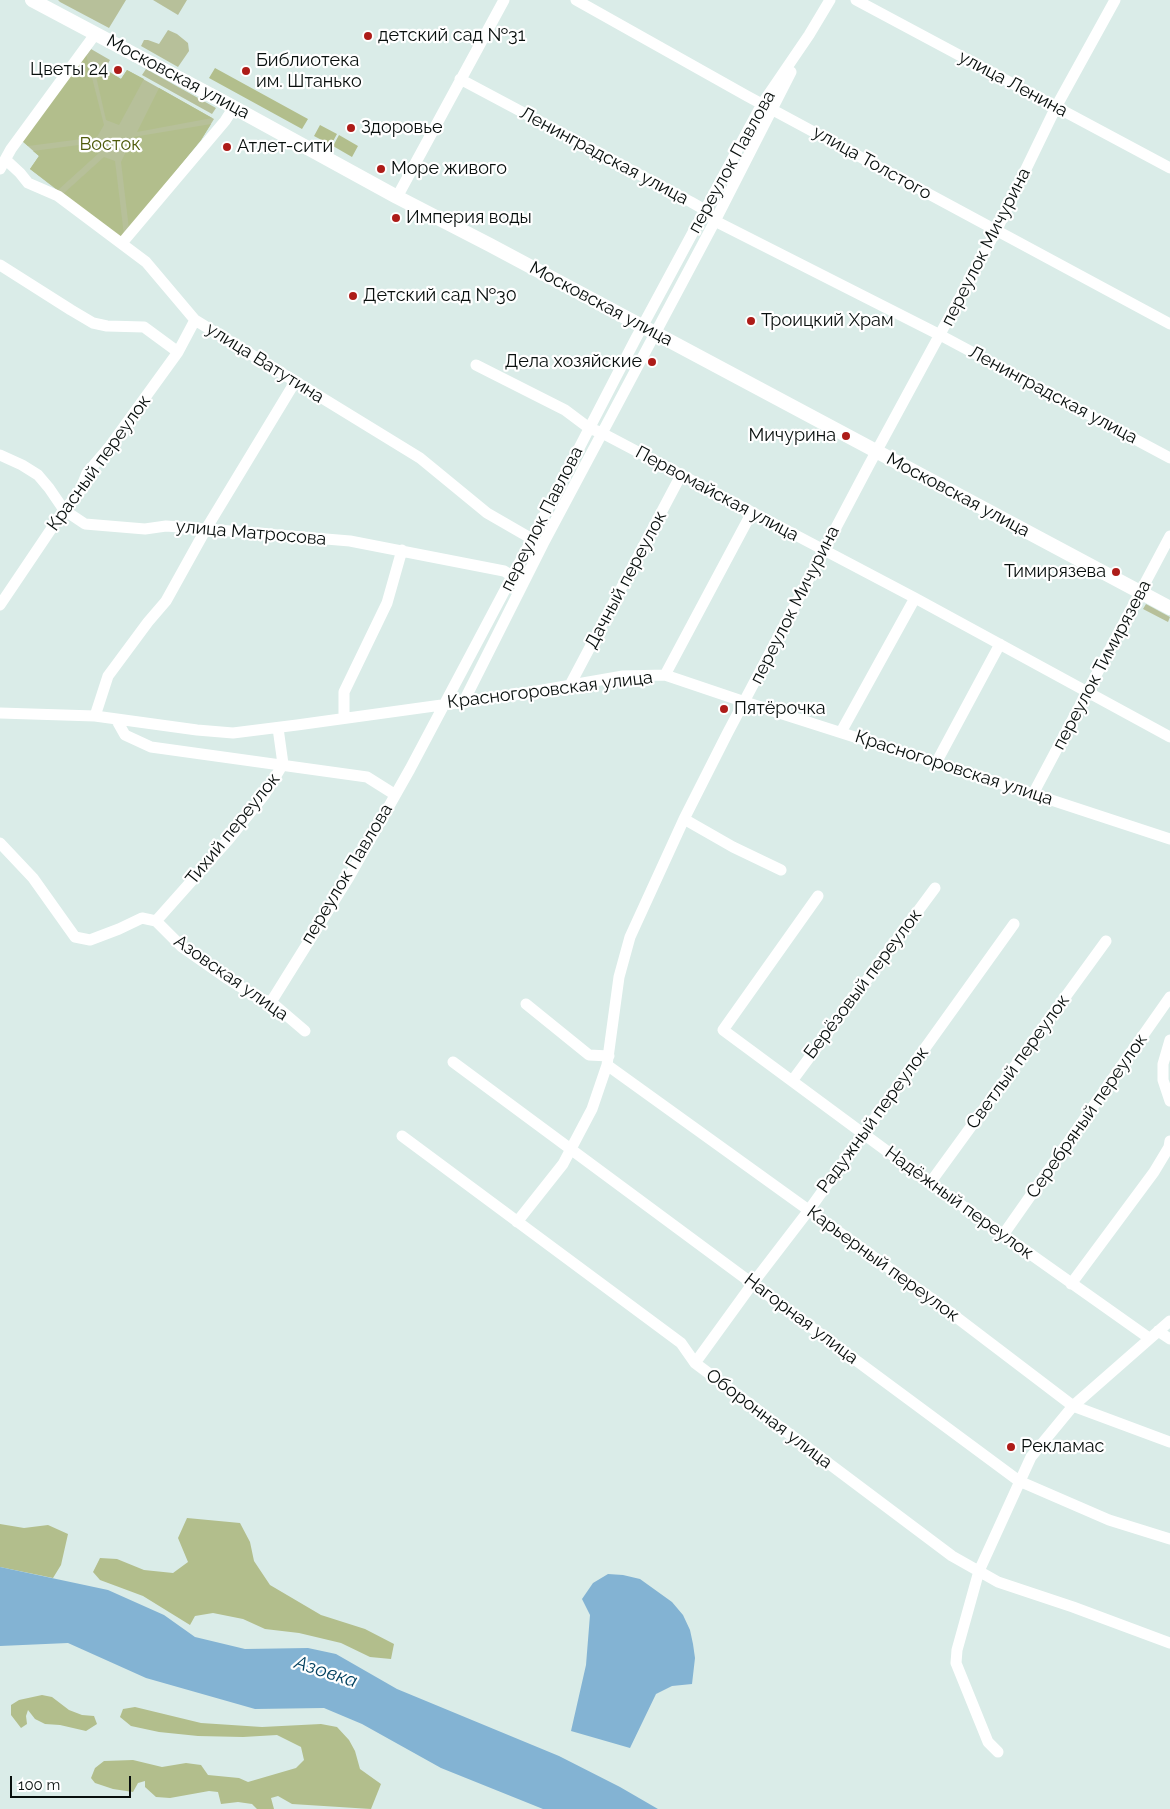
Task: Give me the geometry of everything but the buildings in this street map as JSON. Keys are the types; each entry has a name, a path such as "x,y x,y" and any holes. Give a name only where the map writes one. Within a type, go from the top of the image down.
{"main road":[{"name":"Московская улица","path":"32,0 234,107 397,197 490,244 1170,608"}],"street":[{"path":"397,197 504,0"},
{"name":"улица Толстого","path":"576,0 767,107 1170,324"},
{"name":"переулок Павлова","path":"464,701 523,582 537,542 589,428 705,210 830,0"},
{"name":"улица Ленина","path":"856,0 1170,168"},
{"name":"переулок Мичурина","path":"517,1222 563,1164 592,1109 608,1061 619,977 630,937 684,819 726,734 745,702 823,551 996,231 1056,107 1115,0"},
{"path":"3,164 11,149 96,33"},
{"name":"Ленинградская улица","path":"460,80 705,210 715,221 940,335 1170,458"},
{"path":"122,243 225,121 234,107"},
{"name":"переулок Павлова","path":"271,1002 349,877 445,704 512,577 537,542 602,433 715,221 767,107"},
{"name":"улица Ватутина","path":"3,164 20,172 28,183 58,196 146,262 195,320 420,458 487,513 537,542"},
{"path":"0,265 93,323 107,326 144,327 178,352"},
{"name":"Красный переулок","path":"0,605 64,510 79,493 87,473 110,446 178,352 195,320"},
{"name":"Первомайская улица","path":"476,365 565,410 589,428 602,433 915,598 1170,737"},
{"path":"95,716 108,676 166,601 206,529 295,382"},
{"name":"улица Матросова","path":"0,455 38,475 50,488 64,510 85,524 145,529 166,526 350,541 504,571 523,582"},
{"name":"Дачный переулок","path":"570,685 681,475"},
{"path":"665,675 752,512"},
{"name":"переулок Тимирязева","path":"1034,794 1170,536"},
{"path":"344,718 344,692 387,603 402,550"},
{"path":"841,732 915,598"},
{"path":"936,763 1000,644"},
{"name":"Красногоровская улица","path":"0,712 95,716 233,733 514,695 623,676 665,675 1170,840"},
{"path":"116,719 125,735 151,747 367,777 394,794"},
{"name":"Тихий переулок","path":"156,921 266,794 284,764 278,728"},
{"path":"684,819 733,847 781,870"},
{"path":"0,843 33,878 75,937 90,940 142,918 156,921"},
{"name":"Берёзовый переулок","path":"792,1080 935,888"},
{"name":"Надёжный переулок","path":"818,896 724,1030 930,1183 1148,1338"},
{"name":"Азовская улица","path":"156,921 182,947 258,998 271,1002 305,1031"},
{"name":"Радужный переулок","path":"695,1363 809,1210 1014,924"},
{"name":"Светлый переулок","path":"930,1183 1106,942"},
{"name":"Серебряный переулок","path":"1003,1235 1169,1002"},
{"name":"Карьерный переулок","path":"526,1004 590,1055 608,1061 939,1304 1073,1406 1170,1442"},
{"path":"1170,1040 1162,1064 1163,1080 1170,1101"},
{"name":"Нагорная улица","path":"453,1062 1019,1481 1109,1520 1170,1540"},
{"name":"Оборонная улица","path":"402,1136 681,1344 695,1363 952,1556 998,1582 1073,1607 1170,1644"},
{"path":"1071,1284 1154,1172 1169,1147 1170,1141"},
{"path":"998,1752 988,1742 956,1663 957,1650 979,1571 1031,1458 1073,1406 1148,1338 1170,1321"},
{"path":"1158,1331 1170,1339"}],"green space":[{"path":"58,0 126,0 109,28"},
{"path":"153,0 187,0 178,15"},
{"path":"168,30 177,34 188,43 189,51 178,67 141,46 144,40 159,44"},
{"name":"Восток","path":"91,49 110,60 105,69 121,79 127,70 214,119 201,140 120,239 30,169 39,156 21,140"},
{"path":"86,54 104,125 97,137 28,146 21,140"},
{"path":"93,63 121,79 127,70 144,79 119,125 106,120"},
{"path":"215,68 308,119 302,129 209,78"},
{"path":"146,69 216,108 212,114 142,75"},
{"path":"159,88 212,118 137,132"},
{"path":"211,124 201,140 129,229 121,162 133,137"},
{"path":"320,125 337,134 331,145 314,136"},
{"path":"339,135 358,146 352,157 333,146"},
{"path":"94,143 100,152 58,190 30,169 39,156 33,151"},
{"path":"104,157 115,161 124,235 120,239 63,194"},
{"path":"1146,604 1170,617 1168,622 1143,609"},
{"path":"187,1518 240,1523 250,1542 254,1561 270,1585 321,1615 365,1629 394,1644 391,1659 370,1657 341,1643 299,1633 265,1629 243,1619 213,1613 195,1616 190,1625 143,1596 100,1580 93,1572 100,1558 117,1559 144,1570 173,1573 188,1562 178,1538"},
{"path":"0,1524 24,1528 48,1525 68,1534 61,1565 53,1578 0,1567"},
{"path":"42,1695 52,1697 69,1710 82,1715 94,1716 97,1724 86,1731 60,1725 45,1724 35,1719 28,1710 26,1716 27,1724 21,1728 11,1715 11,1705 19,1700"},
{"path":"135,1707 201,1723 262,1727 321,1724 337,1727 349,1740 355,1751 360,1769 381,1784 371,1809 292,1804 278,1796 271,1798 274,1809 257,1809 252,1804 238,1802 221,1804 218,1792 209,1791 170,1798 156,1797 145,1787 145,1781 138,1783 133,1792 113,1789 95,1783 91,1778 95,1768 104,1761 133,1760 162,1767 186,1763 201,1765 208,1775 239,1778 248,1782 296,1768 304,1760 301,1747 277,1735 243,1737 198,1736 159,1732 131,1726 120,1717 123,1709"}],"water":[{"name":"Азовка","path":"0,1567 108,1590 164,1615 195,1637 245,1649 308,1648 336,1654 397,1689 559,1756 658,1809 543,1809 441,1768 362,1724 324,1708 255,1709 146,1678 68,1643 0,1646"},
{"path":"608,1574 640,1579 672,1602 683,1615 690,1630 695,1658 692,1684 672,1686 656,1694 630,1748 571,1731 586,1665 590,1615 582,1599 593,1583"}],"place":[{"name":"детский сад №31","path":"368,36"},
{"name":"Цветы 24","path":"118,70"},
{"name":"Библиотека им. Штанько","path":"246,71"},
{"name":"Здоровье","path":"351,128"},
{"name":"Атлет-сити","path":"227,147"},
{"name":"Море живого","path":"381,169"},
{"name":"Империя воды","path":"396,218"},
{"name":"Детский сад №30","path":"353,296"},
{"name":"Троицкий Храм","path":"751,321"},
{"name":"Дела хозяйские","path":"652,362"},
{"name":"Мичурина","path":"846,436"},
{"name":"Тимирязева","path":"1116,572"},
{"name":"Пятёрочка","path":"724,709"},
{"name":"Рекламас","path":"1011,1447"}]}
